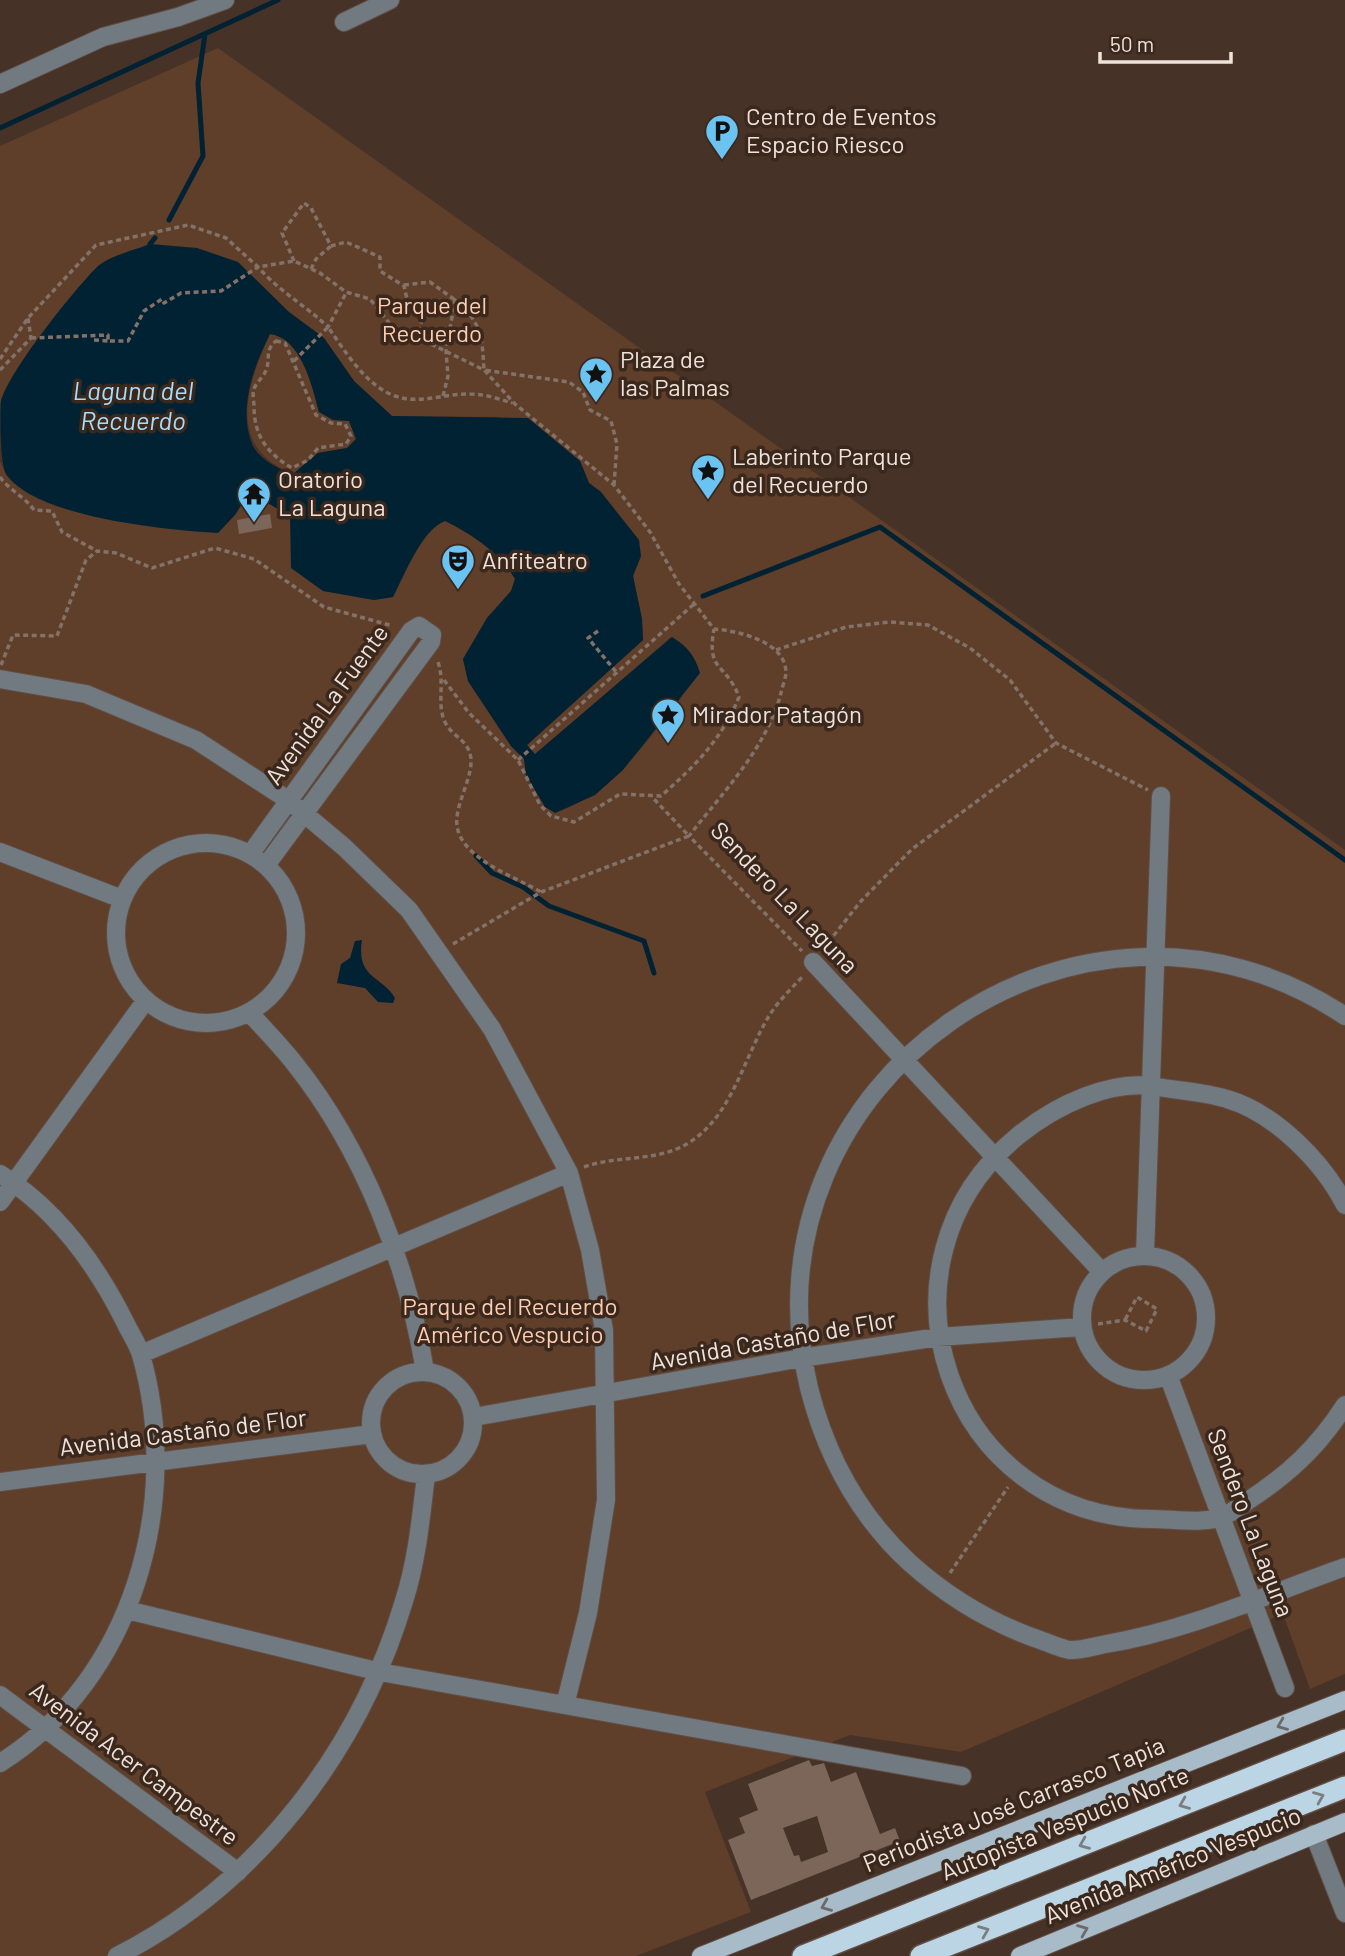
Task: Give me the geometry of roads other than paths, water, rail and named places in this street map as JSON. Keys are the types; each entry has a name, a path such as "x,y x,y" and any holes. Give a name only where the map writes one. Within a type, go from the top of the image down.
{"highway":[{"name":"Autopista Vespucio Norte","path":"803,1956 1345,1740"},
{"path":"920,1956 1345,1787"}],"main road":[{"name":"Periodista José Carrasco Tapia","path":"701,1956 1345,1700"},
{"name":"Avenida Américo Vespucio","path":"1020,1956 1345,1822"}],"street":[{"path":"0,84 103,37 188,14 225,0"},
{"path":"344,22 390,0"},
{"name":"Avenida La Fuente","path":"250,853 411,631 419,626 426,629 432,635 430,642 267,863"},
{"path":"0,679 86,694 197,740 288,800 344,847 408,911 492,1029 569,1172 590,1251 604,1330 606,1500 589,1614 565,1705"},
{"path":"1145,1254 1161,796"},
{"path":"208,842 234,846 250,853 267,863 281,880 293,909 296,940 288,970 272,997 249,1012 223,1021 196,1023 169,1015 146,1000 129,979 118,954 116,926 122,899 136,876 156,857 181,846 208,842"},
{"path":"0,852 122,899"},
{"path":"1345,1016 1289,985 1232,966 1155,957 1102,960 1033,976 969,1007 903,1058 858,1114 819,1190 801,1273 802,1358 818,1425 848,1487 888,1543 939,1589 1002,1627 1071,1650 1155,1636 1345,1567"},
{"name":"Sendero La Laguna","path":"813,962 1102,1272"},
{"path":"0,1202 7,1179 146,1000"},
{"path":"249,1012 295,1064 332,1117 394,1247 417,1327 425,1371"},
{"path":"1345,1205 1331,1177 1286,1130 1229,1099 1151,1085 1122,1088 1080,1099 1040,1118 993,1156 956,1213 942,1253 936,1295 939,1337 948,1376 965,1413 988,1446 1017,1474 1067,1504 1122,1519 1221,1517 1279,1480 1316,1447 1345,1405"},
{"path":"141,1354 569,1172"},
{"path":"0,1763 45,1728 82,1687 109,1647 127,1610 145,1555 156,1460 141,1354 108,1287 66,1230 7,1179"},
{"path":"1145,1254 1169,1260 1186,1271 1199,1288 1206,1307 1206,1328 1199,1348 1186,1364 1168,1375 1150,1380 1131,1379 1114,1372 1093,1353 1082,1327 1083,1307 1089,1288 1102,1272 1116,1262 1145,1254"},
{"name":"Avenida Castaño de Flor","path":"474,1417 606,1396 802,1358 939,1337 1082,1327"},
{"path":"425,1371 441,1374 455,1383 466,1395 474,1417 469,1443 460,1457 446,1467 426,1475 402,1470 390,1462 372,1434 374,1406 382,1392 393,1380 425,1371"},
{"name":"Sendero La Laguna","path":"1168,1375 1285,1688"},
{"name":"Avenida Castaño de Flor","path":"0,1482 372,1434"},
{"path":"117,1956 152,1938 194,1910 238,1872 300,1804 355,1721 380,1672 405,1599 426,1475"},
{"path":"127,1610 380,1672 962,1776"},
{"name":"Avenida Acer Campestre","path":"0,1695 238,1872"},
{"path":"1314,1834 1345,1913"}],"water":[{"name":"Laguna del Recuerdo","path":"150,244 197,248 238,262 289,312 324,338 354,381 392,416 528,418 580,461 589,483 601,492 639,540 641,556 633,576 642,619 643,640 527,745 535,754 672,637 690,652 700,673 623,770 595,795 555,813 545,807 526,775 524,759 511,746 468,681 463,659 487,618 511,591 515,579 493,553 455,526 445,521 429,533 414,554 393,597 374,600 323,591 291,568 290,516 266,502 245,499 235,515 218,533 168,529 73,511 22,489 6,474 2,450 1,401 16,370 58,312 97,267 115,256","holes":["270,334 281,337 290,344 304,364 319,412 333,420 349,421 356,439 347,448 318,453 293,474 260,456 248,432 247,403 253,374"]},
{"path":"362,940 361,953 366,969 395,998 393,1003 378,1002 365,988 337,983 341,964 350,958 355,941"}],"waterway":[{"path":"0,128 278,0"},
{"path":"169,220 203,156 198,83 205,34"},
{"path":"150,244 155,238"},
{"path":"703,596 880,527 1345,860"},
{"path":"476,856 492,873 523,887 549,906 644,941 654,973"}],"place":[{"name":"Centro de Eventos Espacio Riesco","path":"722,161"},
{"name":"Plaza de las Palmas","path":"596,404"},
{"name":"Laberinto Parque del Recuerdo","path":"708,501"},
{"name":"Oratorio La Laguna","path":"254,524"},
{"name":"Anfiteatro","path":"458,591"},
{"name":"Mirador Patagón","path":"668,745"}],"park label":[{"name":"Parque del Recuerdo","path":"432,320"},
{"name":"Parque del Recuerdo Américo Vespucio","path":"510,1321"}]}
